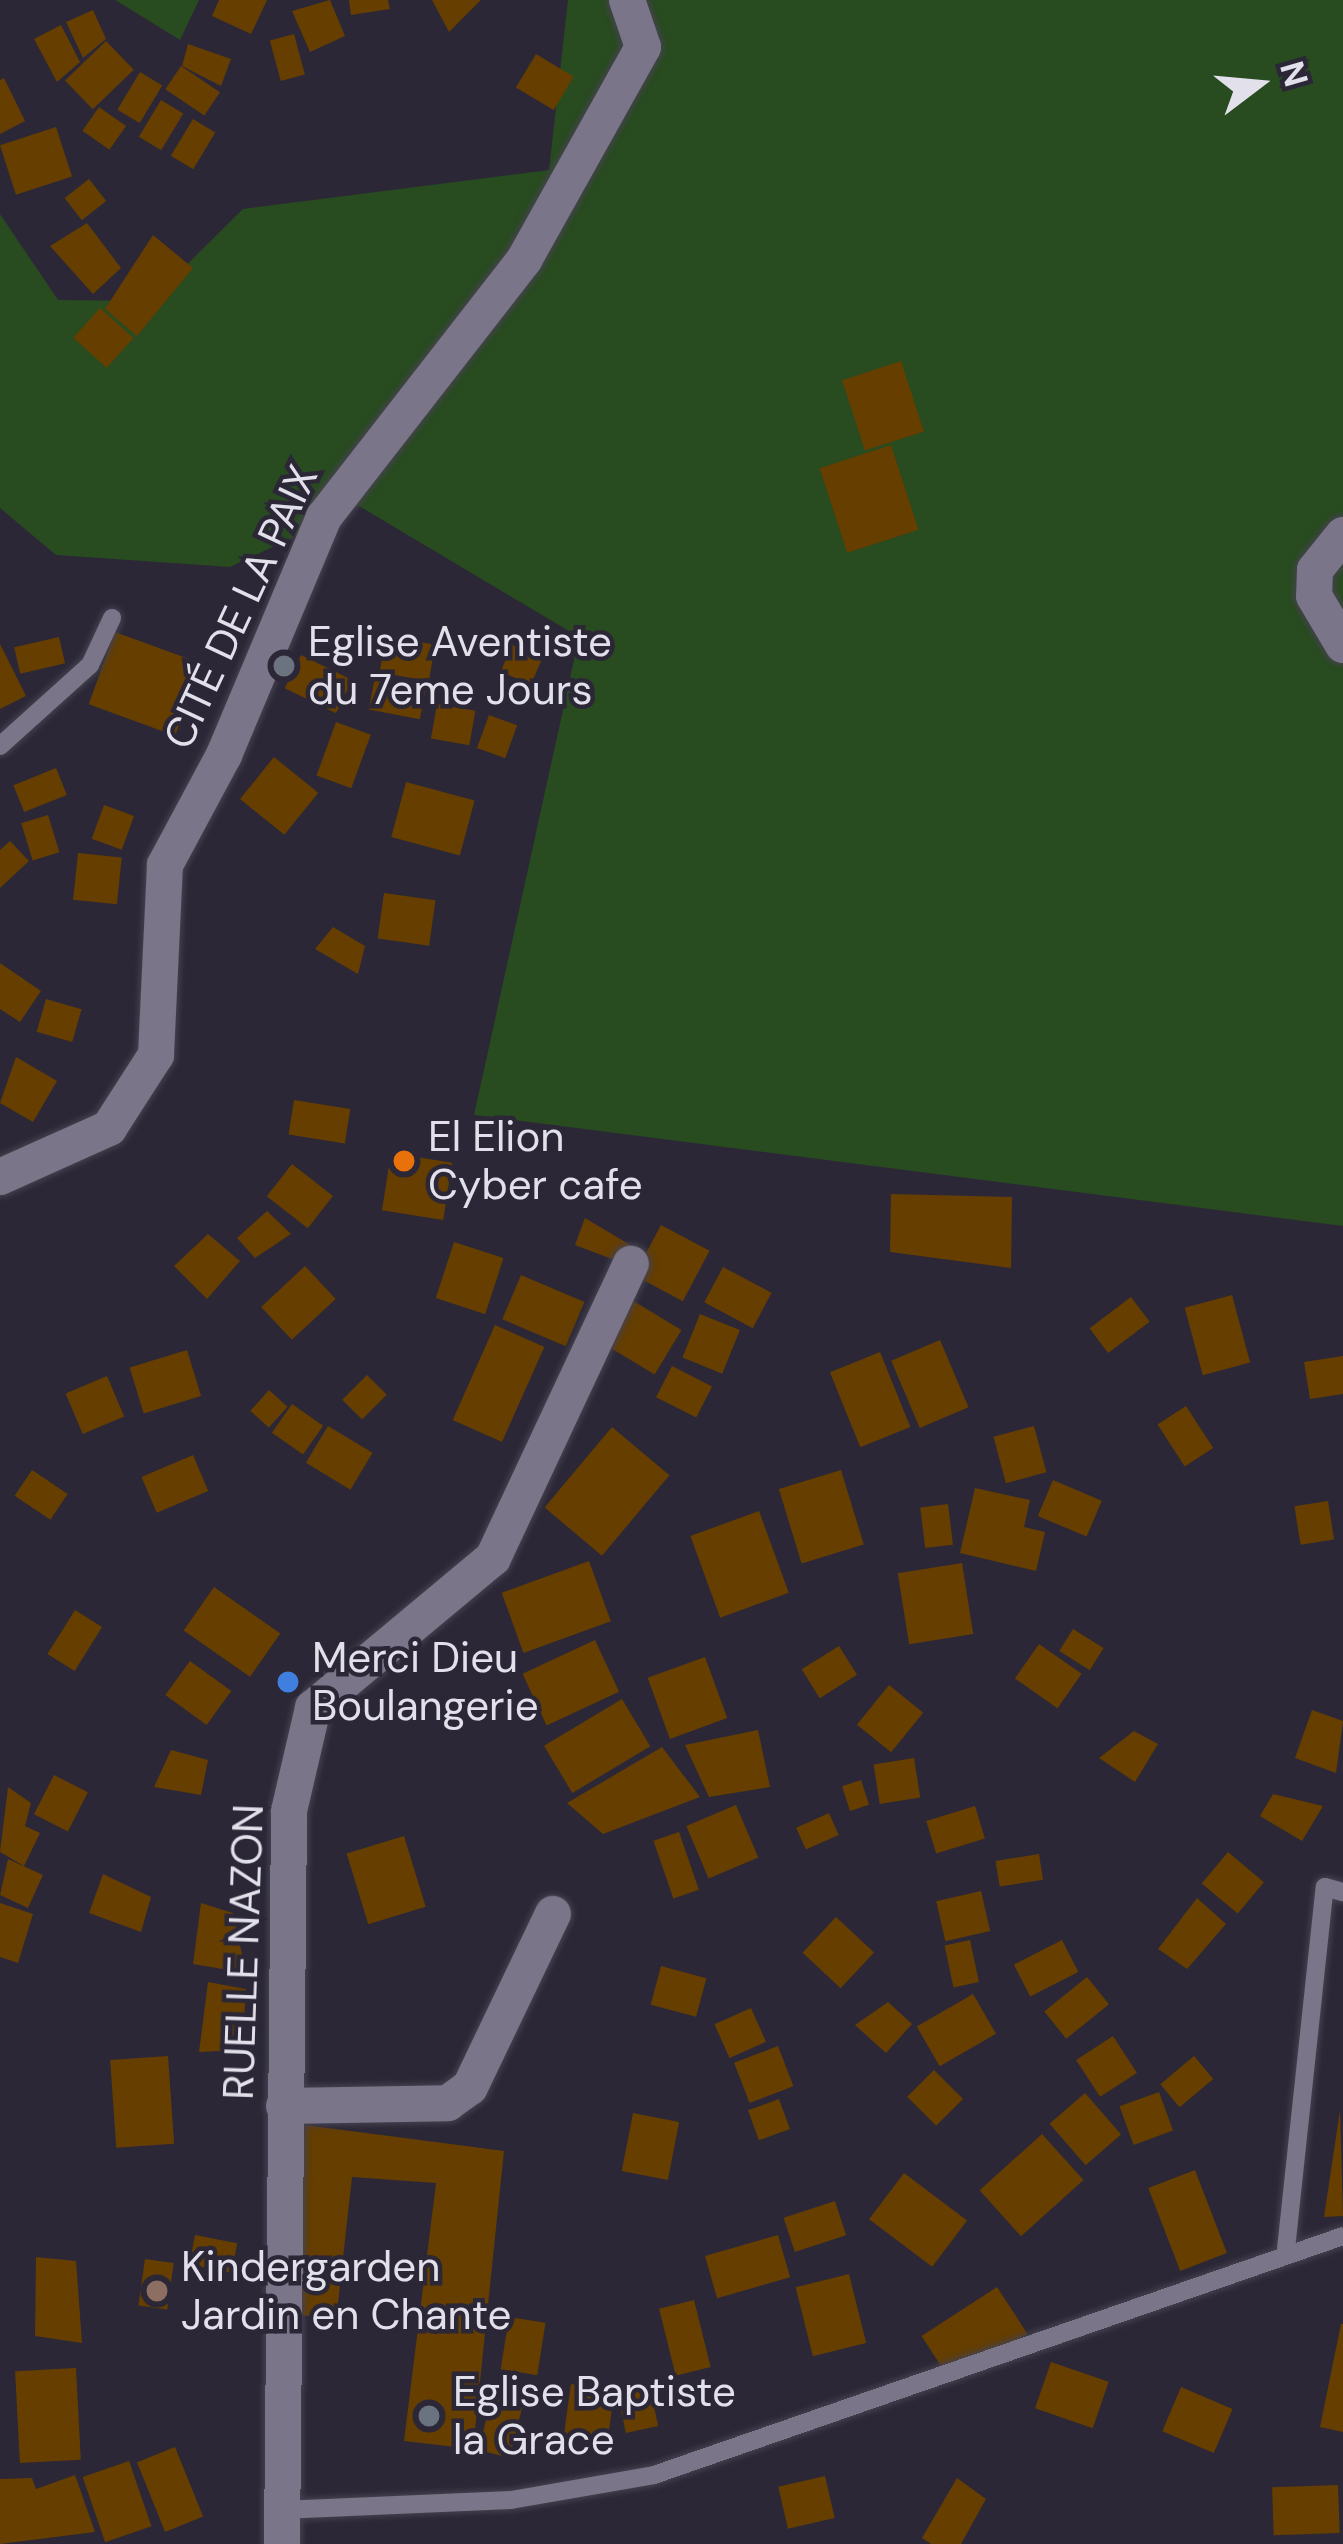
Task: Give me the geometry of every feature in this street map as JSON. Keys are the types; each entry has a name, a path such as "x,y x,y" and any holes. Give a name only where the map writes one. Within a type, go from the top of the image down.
{"street":[{"name":"CITÉ DE LA PAIX","path":"0,1177 109,1128 149,1070 166,970 165,865 224,755 324,517 524,260 643,47 627,0"},
{"path":"1343,535 1316,570 1314,596 1343,645"},
{"name":"RUELLE NAZON","path":"280,2527 289,1810 313,1708 493,1558 631,1264"},
{"path":"284,2106 448,2103 470,2086 553,1914"}],"lane":[{"path":"0,746 90,665 112,618"},
{"path":"1286,2248 1325,1887 1343,1892"},
{"path":"280,2527 511,2500 654,2475 1286,2248 1343,2236"}],"green space":[{"path":"115,0 199,0 180,40"},
{"path":"568,0 1343,0 1343,1226 474,1115 579,637 359,506 230,567 56,555 0,508 0,214 58,300 150,301 243,209 549,170"}],"building":[{"path":"219,0 267,0 251,34 212,16"},
{"path":"330,0 345,36 310,52 292,11"},
{"path":"349,0 388,0 390,9 351,15"},
{"path":"432,0 481,0 449,32"},
{"path":"93,10 106,39 83,58 66,22"},
{"path":"61,25 80,62 57,82 34,39"},
{"path":"294,34 305,75 281,81 270,40"},
{"path":"106,41 134,70 93,109 65,81"},
{"path":"188,44 231,59 221,86 182,66"},
{"path":"536,54 574,77 554,110 516,87"},
{"path":"181,66 220,92 204,115 165,89"},
{"path":"140,72 162,85 140,123 117,110"},
{"path":"4,78 25,121 0,134 0,80"},
{"path":"161,100 183,113 161,150 139,137"},
{"path":"99,107 126,126 109,150 82,131"},
{"path":"193,119 215,132 193,169 171,156"},
{"path":"56,127 72,176 16,195 0,145"},
{"path":"89,179 106,201 82,220 65,198"},
{"path":"87,223 121,268 93,294 50,246"},
{"path":"153,235 193,268 137,336 105,309"},
{"path":"100,308 133,338 107,368 73,338"},
{"path":"901,361 924,431 865,451 842,380"},
{"path":"891,445 919,530 847,553 820,468"},
{"path":"115,632 201,663 175,736 89,704"},
{"path":"386,636 435,645 429,681 380,672"},
{"path":"59,637 65,663 20,674 14,647"},
{"path":"0,644 26,696 0,709"},
{"path":"512,645 542,658 531,685 501,672"},
{"path":"301,655 352,680 336,713 285,688"},
{"path":"375,677 426,687 420,719 369,709"},
{"path":"437,704 475,711 469,745 431,738"},
{"path":"489,715 517,725 505,758 477,748"},
{"path":"336,722 371,735 351,788 317,776"},
{"path":"274,757 318,793 284,835 240,799"},
{"path":"56,768 67,795 24,812 13,785"},
{"path":"406,782 475,800 460,855 391,837"},
{"path":"104,805 134,816 122,850 92,839"},
{"path":"48,815 59,852 33,860 21,823"},
{"path":"10,841 29,861 0,888 0,850"},
{"path":"78,853 122,858 117,904 73,900"},
{"path":"384,893 435,900 429,946 378,939"},
{"path":"333,927 365,946 358,974 315,949"},
{"path":"0,963 41,991 20,1022 0,1009"},
{"path":"46,999 82,1009 72,1042 37,1032"},
{"path":"16,1057 57,1081 33,1122 0,1103"},
{"path":"294,1100 350,1109 345,1143 289,1135"},
{"path":"391,1153 452,1163 443,1220 382,1210"},
{"path":"292,1164 333,1196 308,1228 267,1196"},
{"path":"891,1194 1012,1197 1011,1268 890,1252"},
{"path":"267,1211 291,1234 255,1258 237,1238"},
{"path":"585,1218 632,1246 625,1264 575,1245"},
{"path":"661,1225 710,1251 683,1301 634,1275"},
{"path":"208,1234 240,1261 207,1299 174,1266"},
{"path":"454,1242 503,1258 485,1314 436,1298"},
{"path":"305,1266 336,1299 292,1340 261,1307"},
{"path":"723,1267 772,1293 753,1328 704,1302"},
{"path":"521,1275 585,1302 566,1346 502,1319"},
{"path":"1232,1295 1250,1363 1203,1375 1185,1308"},
{"path":"1131,1297 1150,1322 1108,1353 1089,1328"},
{"path":"630,1299 681,1330 655,1374 603,1344"},
{"path":"700,1314 740,1330 722,1374 682,1358"},
{"path":"495,1325 544,1347 502,1442 453,1420"},
{"path":"940,1340 969,1407 920,1428 891,1361"},
{"path":"187,1350 201,1396 144,1413 130,1368"},
{"path":"880,1352 910,1427 860,1447 830,1372"},
{"path":"1343,1356 1343,1394 1310,1399 1304,1362"},
{"path":"672,1366 712,1386 696,1418 656,1397"},
{"path":"367,1375 387,1395 362,1420 342,1400"},
{"path":"107,1376 124,1417 83,1434 66,1394"},
{"path":"269,1390 288,1407 269,1428 250,1411"},
{"path":"292,1404 323,1426 303,1454 272,1433"},
{"path":"1186,1406 1213,1448 1185,1466 1157,1425"},
{"path":"328,1426 373,1453 350,1490 306,1463"},
{"path":"1034,1426 1046,1472 1006,1483 993,1437"},
{"path":"612,1427 669,1475 602,1556 545,1507"},
{"path":"193,1455 208,1491 157,1513 141,1477"},
{"path":"32,1470 68,1494 50,1520 15,1496"},
{"path":"841,1470 864,1545 802,1564 779,1489"},
{"path":"1053,1480 1102,1501 1087,1537 1038,1516"},
{"path":"975,1488 1030,1500 1024,1527 1045,1532 1036,1571 960,1553"},
{"path":"1328,1501 1334,1540 1301,1545 1294,1506"},
{"path":"948,1504 953,1545 925,1548 920,1507"},
{"path":"759,1511 789,1593 720,1618 690,1536"},
{"path":"589,1561 611,1621 523,1653 502,1593"},
{"path":"962,1563 973,1634 909,1644 898,1573"},
{"path":"214,1587 280,1633 250,1677 184,1630"},
{"path":"75,1610 102,1627 75,1671 47,1654"},
{"path":"1073,1629 1104,1648 1090,1670 1059,1651"},
{"path":"595,1640 619,1692 547,1725 522,1674"},
{"path":"1039,1644 1082,1674 1058,1708 1015,1678"},
{"path":"839,1646 857,1675 820,1698 802,1669"},
{"path":"705,1657 727,1718 670,1739 648,1678"},
{"path":"190,1661 231,1691 207,1725 165,1695"},
{"path":"889,1685 923,1713 891,1752 857,1725"},
{"path":"622,1699 650,1746 572,1793 544,1746"},
{"path":"1312,1710 1343,1721 1336,1773 1295,1758"},
{"path":"758,1730 770,1787 709,1797 685,1745"},
{"path":"1134,1731 1158,1744 1135,1782 1099,1758"},
{"path":"662,1747 700,1797 603,1834 567,1803"},
{"path":"171,1750 208,1760 201,1795 154,1787"},
{"path":"914,1758 920,1798 880,1804 874,1764"},
{"path":"54,1775 88,1792 68,1831 34,1814"},
{"path":"861,1780 869,1805 850,1811 842,1786"},
{"path":"8,1787 31,1803 25,1826 40,1833 24,1866 0,1852"},
{"path":"1273,1794 1323,1806 1302,1841 1260,1816"},
{"path":"736,1805 758,1857 709,1879 686,1826"},
{"path":"975,1806 985,1839 936,1853 926,1821"},
{"path":"829,1813 839,1835 806,1850 796,1828"},
{"path":"679,1832 699,1890 673,1898 653,1841"},
{"path":"404,1836 426,1907 368,1924 347,1854"},
{"path":"1228,1852 1264,1882 1238,1914 1202,1883"},
{"path":"1039,1854 1043,1880 1000,1887 996,1861"},
{"path":"8,1859 43,1875 28,1908 0,1895"},
{"path":"103,1874 151,1897 141,1932 89,1913"},
{"path":"981,1891 990,1931 945,1941 936,1901"},
{"path":"1197,1898 1226,1924 1187,1969 1158,1949"},
{"path":"0,1903 33,1914 18,1963 0,1957"},
{"path":"201,1903 233,1913 246,1973 193,1964"},
{"path":"836,1917 874,1952 841,1988 803,1953"},
{"path":"970,1940 979,1982 954,1987 945,1945"},
{"path":"1062,1940 1078,1972 1030,1997 1014,1965"},
{"path":"661,1966 706,1978 696,2017 651,2005"},
{"path":"1087,1977 1109,2004 1066,2039 1044,2012"},
{"path":"208,1982 246,1989 242,2050 199,2052"},
{"path":"973,1994 996,2034 940,2066 917,2027"},
{"path":"888,2002 912,2024 886,2053 855,2025"},
{"path":"751,2008 766,2042 730,2058 714,2024"},
{"path":"1113,2036 1137,2073 1100,2097 1076,2060"},
{"path":"778,2046 793,2086 750,2103 734,2063"},
{"path":"168,2056 174,2144 116,2148 110,2060"},
{"path":"1194,2056 1213,2079 1180,2107 1160,2084"},
{"path":"934,2070 963,2099 936,2126 907,2097"},
{"path":"1159,2092 1173,2131 1134,2145 1120,2106"},
{"path":"1085,2093 1121,2135 1086,2165 1050,2124"},
{"path":"779,2099 790,2129 759,2140 748,2110"},
{"path":"1340,2110 1343,2216 1324,2217"},
{"path":"633,2113 679,2122 668,2180 622,2171"},
{"path":"305,2125 504,2151 473,2449 404,2441 436,2183 352,2177 336,2321 292,2313"},
{"path":"1042,2134 1083,2180 1021,2236 980,2190"},
{"path":"1195,2170 1227,2253 1180,2271 1148,2188"},
{"path":"904,2173 967,2221 932,2267 869,2219"},
{"path":"835,2201 846,2235 795,2252 784,2218"},
{"path":"195,2235 237,2243 231,2273 189,2264"},
{"path":"778,2235 790,2277 717,2298 705,2256"},
{"path":"36,2257 76,2261 82,2343 35,2336"},
{"path":"145,2259 174,2263 167,2310 138,2306"},
{"path":"849,2274 866,2343 813,2356 796,2287"},
{"path":"997,2287 1027,2334 952,2383 922,2336"},
{"path":"694,2300 711,2367 676,2376 659,2309"},
{"path":"509,2317 546,2323 537,2375 501,2369"},
{"path":"1343,2324 1343,2432 1320,2427"},
{"path":"1051,2362 1109,2382 1093,2428 1035,2408"},
{"path":"76,2368 81,2460 20,2463 15,2371"},
{"path":"649,2383 658,2426 626,2433 617,2390"},
{"path":"571,2384 615,2390 607,2442 564,2435"},
{"path":"1181,2387 1233,2409 1214,2453 1162,2431"},
{"path":"494,2388 525,2396 510,2458 479,2450"},
{"path":"175,2447 203,2517 165,2532 137,2462"},
{"path":"129,2461 151,2526 105,2542 83,2477"},
{"path":"75,2475 95,2532 0,2544 0,2479 32,2478 36,2489"},
{"path":"825,2476 835,2518 788,2529 778,2487"},
{"path":"957,2478 986,2499 961,2544 931,2544 922,2538"},
{"path":"1338,2485 1340,2533 1274,2535 1272,2487"}],"place":[{"name":"Eglise Aventiste du 7eme Jours","path":"284,666"},
{"name":"El Elion Cyber cafe","path":"404,1161"},
{"name":"Merci Dieu Boulangerie","path":"288,1682"},
{"name":"Kindergarden Jardin en Chante","path":"157,2291"},
{"name":"Eglise Baptiste la Grace","path":"429,2416"}]}
